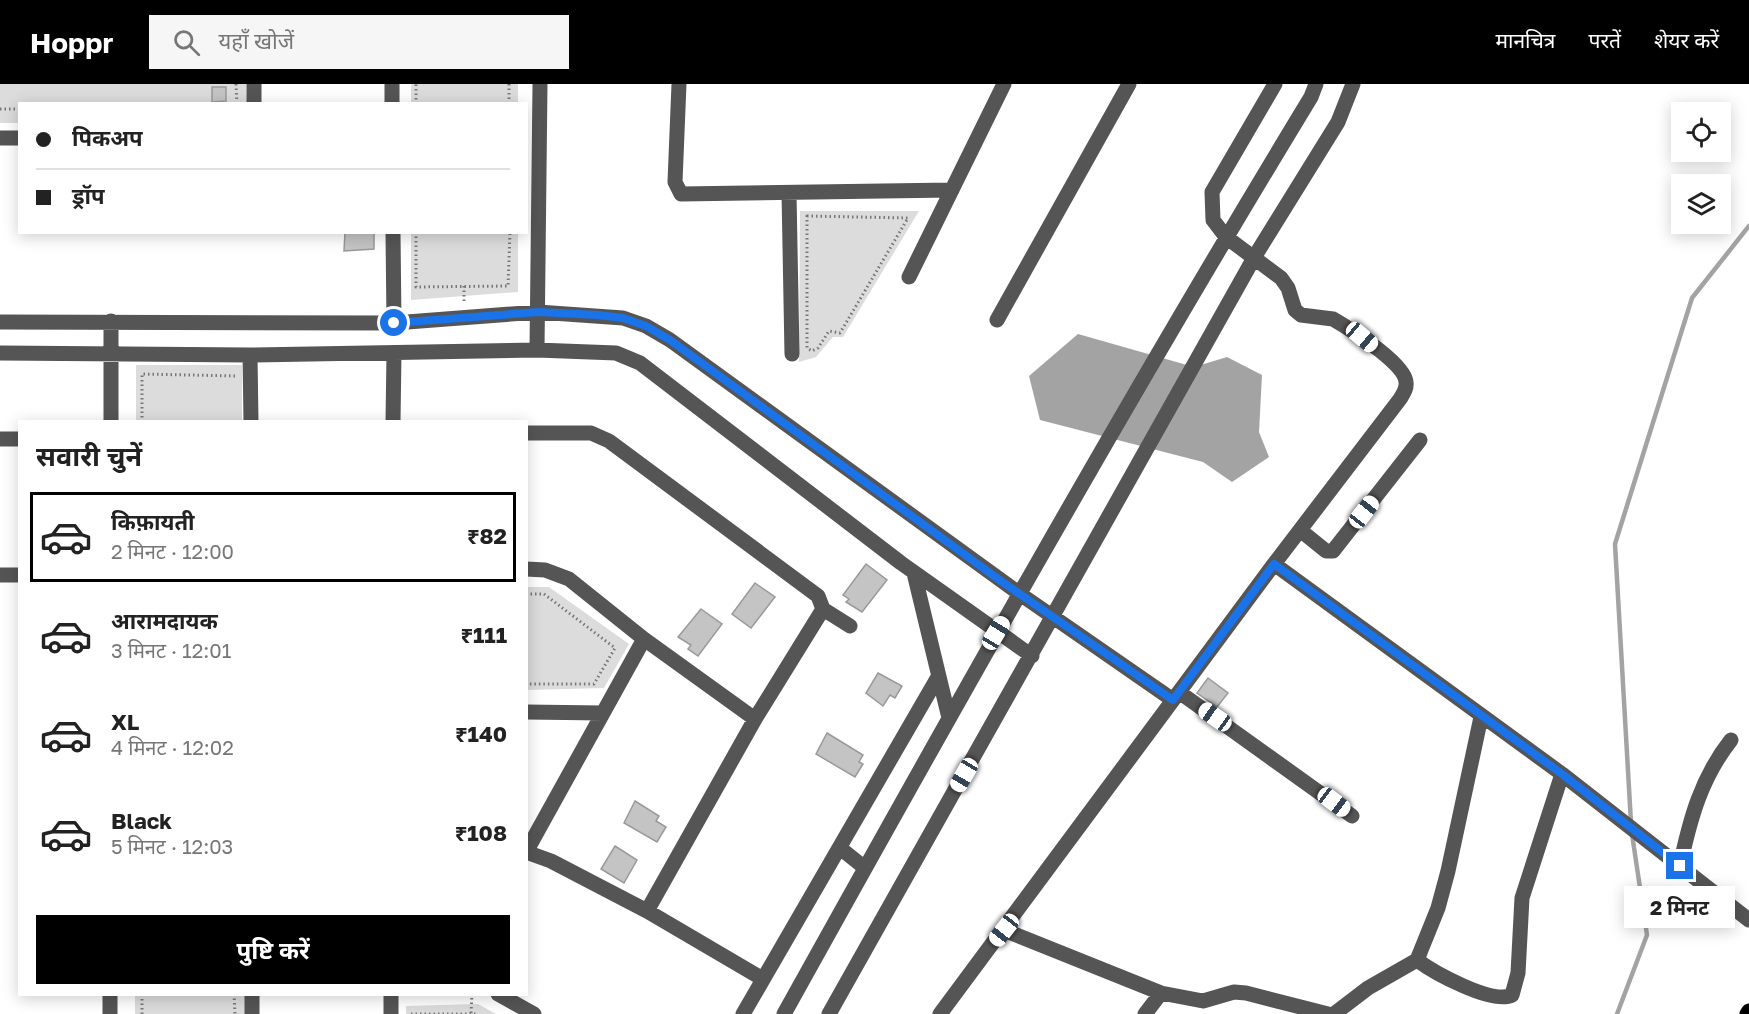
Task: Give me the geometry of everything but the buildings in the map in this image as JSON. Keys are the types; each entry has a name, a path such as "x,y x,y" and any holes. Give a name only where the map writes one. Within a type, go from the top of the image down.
{"street":[{"path":"254,84 254,102"},
{"path":"392,84 392,102"},
{"path":"537,350 540,84"},
{"path":"679,84 675,182 681,194 952,190"},
{"path":"909,277 1004,84"},
{"path":"997,320 1128,84"},
{"path":"940,1014 1406,390 1407,381 1399,368 1344,325 1333,319 1301,315 1294,310 1288,288 1281,278 1227,237 1213,220 1215,206 1210,197 1275,84"},
{"path":"784,1014 996,633 1311,97 1316,84"},
{"path":"830,1014 1255,256 1338,122 1353,84"},
{"path":"0,138 18,138"},
{"path":"789,193 792,354"},
{"path":"393,234 394,323"},
{"path":"0,322 394,323 538,312 623,318 646,326 670,340 1053,617 1176,696 1352,816"},
{"path":"111,321 111,420"},
{"path":"0,353 111,352 250,355 537,350 616,353 640,363 914,573 996,633 1032,656"},
{"path":"393,420 394,353"},
{"path":"250,355 251,420"},
{"path":"528,433 591,433 609,441 818,596 823,609 850,626"},
{"path":"0,439 18,439"},
{"path":"1300,530 1326,551 1333,551 1420,440"},
{"path":"1274,564 1562,774 1749,920"},
{"path":"528,569 545,570 569,579 644,639 755,719"},
{"path":"914,573 949,718"},
{"path":"0,575 18,575"},
{"path":"646,911 755,719 823,609"},
{"path":"528,848 644,639"},
{"path":"743,1014 938,677"},
{"path":"528,712 603,713"},
{"path":"1334,1014 1368,988 1417,960 1438,908 1448,871 1481,717"},
{"path":"1680,866 1696,800 1707,774 1731,740"},
{"path":"1417,960 1459,984 1503,998 1512,995 1518,973 1522,898 1562,774"},
{"path":"840,848 865,868"},
{"path":"528,853 551,861 646,911 763,979"},
{"path":"1004,930 1161,993 1203,1001 1234,992 1246,993 1328,1014"},
{"path":"1145,1014 1161,993"},
{"path":"110,996 110,1014"},
{"path":"252,996 252,1014"},
{"path":"391,996 391,1014"},
{"path":"502,996 534,1014"}],"path":[{"path":"236,84 237,102"},
{"path":"416,84 416,102"},
{"path":"509,84 509,102"},
{"path":"0,109 18,109"},
{"path":"807,216 908,218 840,333 829,331 818,348 812,351 807,348 807,216"},
{"path":"416,234 416,287 508,286 510,234"},
{"path":"142,420 142,374 236,375"},
{"path":"528,594 544,594 615,648 594,684 528,684"},
{"path":"142,996 142,1014"},
{"path":"234,996 234,1014"},
{"path":"471,1013 472,996"},
{"path":"411,1014 478,1014"}],"shaded area":[{"path":"0,84 246,84 247,102 18,102 18,123 0,123"},
{"path":"411,84 518,84 518,102 411,102"},
{"path":"800,211 919,211 843,337 833,337 816,357 799,362"},
{"path":"411,234 518,234 518,292 411,300"},
{"path":"1078,334 1194,367 1227,357 1262,375 1259,432 1269,457 1232,482 1203,462 1040,420 1029,376"},
{"path":"136,365 242,365 242,420 136,420"},
{"path":"528,587 549,587 629,644 604,688 528,690"},
{"path":"135,996 247,996 247,1014 135,1014"},
{"path":"478,1004 496,1014 406,1014 406,1006"}],"waterway":[{"path":"1631,823 1615,544 1692,298 1749,226"},
{"path":"1617,1014 1647,935 1632,834"}],"route":[{"path":"394,323 538,312 623,318 646,326 670,340 1001,581 1173,700 1274,564 1562,774 1680,866"}]}
